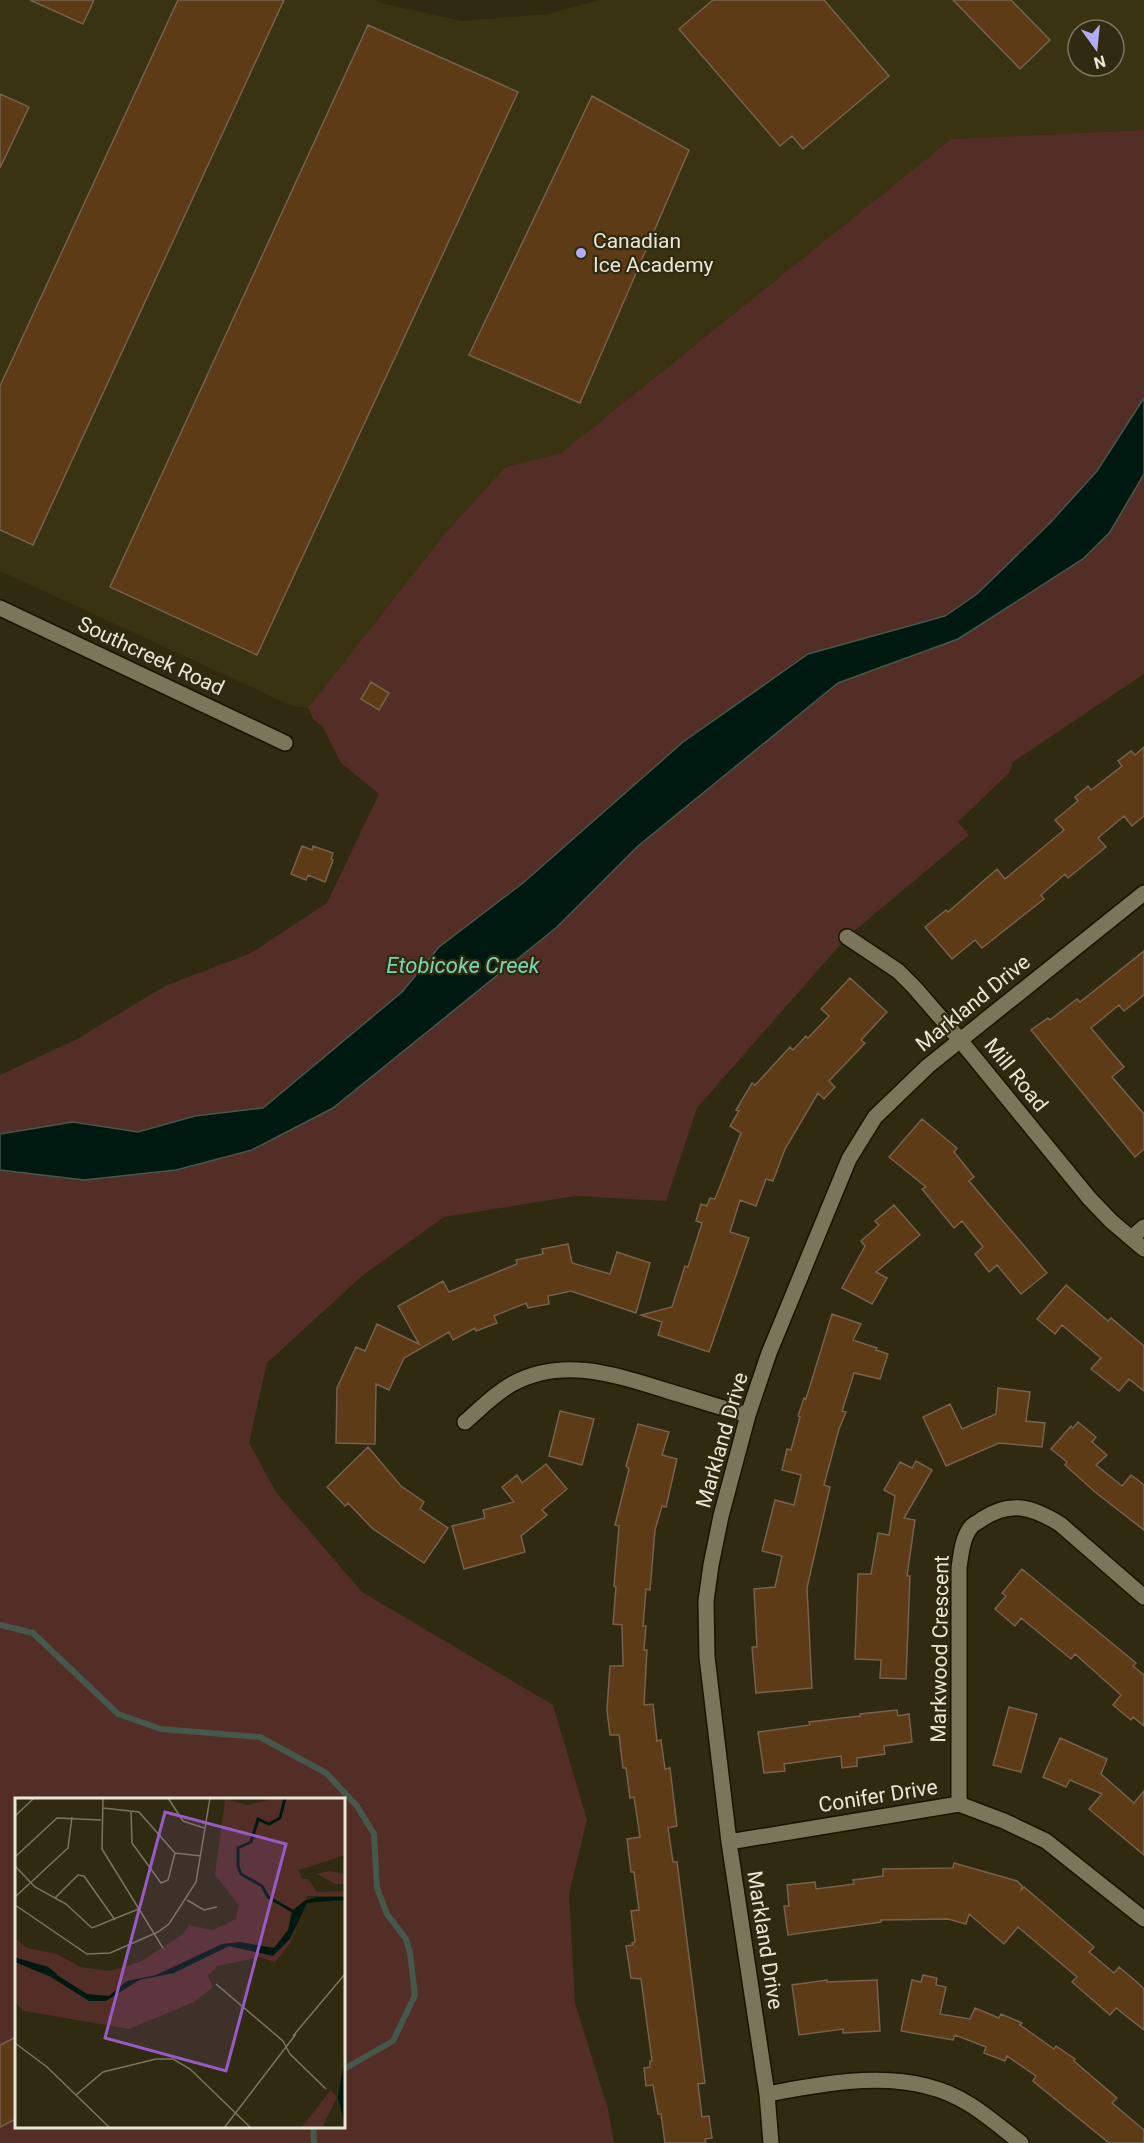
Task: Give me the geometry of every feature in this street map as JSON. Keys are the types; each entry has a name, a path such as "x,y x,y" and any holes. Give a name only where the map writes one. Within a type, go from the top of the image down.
{"street":[{"name":"Southcreek Road","path":"0,608 285,743"},
{"name":"Markland Drive","path":"771,2143 767,2094 729,1842 707,1657 706,1602 711,1565 721,1516 748,1415 769,1353 849,1159 875,1117 928,1066 1144,893"},
{"name":"Mill Road","path":"847,937 898,971 960,1040 1089,1198 1144,1249"},
{"path":"1131,1238 1144,1227"},
{"path":"465,1422 512,1384 541,1373 572,1369 628,1378 748,1415"},
{"name":"Markwood Crescent","path":"959,1804 959,1568 963,1545 970,1527 992,1513 1018,1506 1045,1515 1060,1524 1144,1597"},
{"name":"Conifer Drive","path":"729,1842 959,1804 1004,1821 1046,1841 1144,1919"},
{"path":"767,2094 842,2082 907,2081 937,2089 968,2103 1020,2143"}],"shaded area":[{"path":"0,0 376,0 462,21 547,14 599,0 1144,0 1144,130 951,139 561,453 505,467 443,536 308,708 292,706 0,571"},
{"path":"1144,130 1144,674 1013,762 1009,773 958,822 969,835 847,937 697,1108 666,1201 575,1196 444,1217 362,1276 267,1363 249,1443 276,1492 362,1592 553,1705 587,1820 569,1894 575,2003 608,2109 614,2143 0,2143 0,1075 77,1039 165,986 251,953 327,903 379,794 341,763 323,727 313,719 308,708 443,536 505,467 561,453 951,139"}],"water":[{"name":"Etobicoke Creek","path":"1144,398 1144,474 1110,532 1083,559 958,639 838,683 638,846 557,927 333,1108 252,1150 176,1170 84,1180 0,1170 0,1134 73,1122 138,1132 195,1116 263,1108 402,992 439,947 523,883 683,742 808,654 945,616 977,594 1050,523 1097,471"}],"building":[{"path":"30,0 94,0 83,24"},
{"path":"178,0 284,0 33,545 0,530 0,386"},
{"path":"713,0 824,0 889,76 803,149 792,136 780,146 679,29"},
{"path":"953,0 1011,0 1050,40 1020,69"},
{"path":"368,25 518,92 257,655 110,587"},
{"path":"0,94 29,107 0,168"},
{"name":"Canadian Ice Academy","path":"592,96 689,150 580,403 469,355"},
{"path":"371,682 389,693 379,710 361,699"},
{"path":"1144,747 1144,816 1132,826 1124,816 1098,838 1106,847 1068,878 1065,874 1041,895 1044,899 982,948 975,940 952,959 925,927 946,910 948,912 997,869 1005,879 1064,830 1055,820 1078,801 1075,797 1088,786 1091,790 1122,766 1118,761 1131,751 1135,755"},
{"path":"302,846 312,850 313,846 333,853 331,859 333,860 325,882 308,875 306,880 291,874"},
{"path":"1144,951 1144,995 1124,1011 1119,1005 1091,1028 1124,1067 1112,1077 1144,1114 1144,1149 1135,1157 1031,1030 1048,1018 1050,1020 1077,999 1080,1002"},
{"path":"850,978 887,1012 861,1040 865,1043 829,1081 835,1087 824,1099 818,1093 785,1149 773,1181 766,1179 756,1206 740,1200 730,1232 749,1238 709,1352 658,1335 662,1322 641,1315 672,1307 702,1223 696,1221 701,1204 707,1206 710,1198 715,1199 741,1133 730,1126 739,1111 736,1110 752,1083 755,1085 790,1047 793,1050 829,1016 821,1009"},
{"path":"922,1119 957,1148 954,1152 974,1177 969,1181 1047,1273 1021,1294 997,1265 989,1272 975,1254 983,1247 962,1221 954,1228 922,1189 926,1187 889,1157"},
{"path":"894,1205 920,1235 876,1272 887,1278 872,1304 842,1288 865,1246 861,1241 879,1225 875,1221"},
{"path":"568,1244 572,1263 610,1274 617,1252 650,1263 636,1313 571,1291 548,1296 549,1304 528,1308 526,1303 494,1316 497,1323 476,1331 475,1328 453,1340 449,1332 404,1358 389,1390 376,1384 375,1444 336,1443 337,1388 356,1347 365,1351 377,1324 419,1344 398,1306 443,1281 449,1292 517,1264 516,1260 543,1254 542,1249"},
{"path":"1066,1285 1108,1321 1111,1318 1144,1346 1144,1391 1129,1379 1119,1391 1091,1369 1101,1358 1062,1325 1055,1334 1037,1319"},
{"path":"832,1314 861,1324 853,1340 888,1354 880,1379 854,1373 842,1411 846,1412 824,1485 830,1487 807,1588 812,1688 756,1693 752,1647 757,1647 754,1589 775,1587 782,1556 762,1551 775,1500 794,1505 801,1475 782,1470 787,1449 791,1450 800,1417 798,1416 804,1398 806,1399"},
{"path":"998,1388 1030,1392 1026,1421 1045,1423 1042,1447 999,1443 946,1466 923,1417 950,1404 962,1429 996,1414"},
{"path":"560,1411 594,1419 582,1465 549,1456"},
{"path":"1078,1422 1096,1437 1092,1442 1107,1455 1096,1465 1122,1486 1131,1475 1144,1485 1144,1530 1095,1492 1065,1465 1067,1462 1051,1449 1071,1426 1073,1428"},
{"path":"638,1424 669,1432 662,1455 677,1459 666,1507 662,1506 655,1530 650,1590 646,1589 643,1626 646,1626 644,1650 647,1650 644,1705 653,1704 657,1741 661,1740 665,1769 670,1768 677,1826 668,1828 673,1862 677,1862 705,2083 698,2084 702,2117 709,2116 712,2138 705,2139 706,2143 665,2143 661,2114 658,2114 653,2085 646,2086 644,2068 650,2067 650,2061 652,2061 641,1979 631,1978 626,1946 633,1945 632,1943 635,1942 631,1911 639,1910 627,1839 640,1837 634,1797 630,1798 626,1768 623,1768 619,1735 610,1735 607,1710 610,1666 623,1666 622,1625 613,1624 619,1526 615,1525 629,1469 626,1466"},
{"path":"368,1447 401,1486 424,1502 420,1509 448,1528 424,1563 373,1529 348,1503 345,1506 327,1487"},
{"path":"916,1461 932,1470 904,1518 915,1520 907,1576 910,1576 906,1679 880,1678 881,1660 855,1659 858,1574 871,1574 878,1533 889,1535 895,1496 884,1490 900,1462 912,1468"},
{"path":"546,1464 567,1489 542,1510 547,1515 521,1536 525,1552 464,1569 452,1526 485,1518 483,1510 514,1502 502,1487 517,1475 522,1483"},
{"path":"1022,1569 1136,1663 1133,1666 1144,1675 1144,1726 1133,1717 1131,1720 1113,1705 1121,1695 1075,1654 1071,1659 1021,1618 1015,1626 995,1609 1006,1596 1002,1593"},
{"path":"1009,1707 1037,1714 1021,1772 993,1765"},
{"path":"897,1710 898,1716 909,1714 912,1742 884,1746 885,1754 857,1758 857,1766 842,1768 841,1756 784,1764 785,1771 764,1773 758,1732 810,1725 809,1722"},
{"path":"1060,1738 1107,1759 1101,1774 1134,1803 1144,1791 1144,1855 1089,1809 1102,1794 1070,1780 1066,1787 1043,1777"},
{"path":"954,1863 1017,1881 1022,1886 1021,1890 1024,1887 1094,1947 1089,1952 1114,1973 1119,1967 1138,1983 1144,1989 1144,2030 1116,2008 1110,2015 1072,1982 1077,1977 1018,1927 1004,1944 969,1914 966,1924 948,1919 881,1920 881,1922 788,1935 784,1906 789,1906 787,1885 815,1882 816,1889 854,1884 853,1880 883,1876 883,1869 953,1868"},
{"path":"923,1975 937,1978 936,1985 946,1987 940,2014 970,2019 975,2008 999,2018 1001,2014 1022,2023 1020,2025 1054,2049 1056,2046 1075,2059 1074,2061 1117,2098 1112,2103 1144,2130 1144,2143 1109,2143 1033,2081 1036,2076 1007,2056 1005,2061 984,2053 986,2047 955,2035 953,2040 901,2031 912,1980 921,1982"},
{"path":"827,1980 827,1982 877,1980 880,2031 843,2033 843,2029 799,2035 792,1985"},
{"path":"15,2038 15,2120 0,2127 0,2045"}],"waterway":[{"path":"0,1625 33,1633 118,1714 161,1729 260,1737 326,1773 357,1806 374,1834 377,1888 387,1914 406,1939 415,1995 393,2041 345,2068"},
{"path":"313,2128 314,2143"}],"place":[{"name":"Canadian Ice Academy","path":"581,253"}]}
